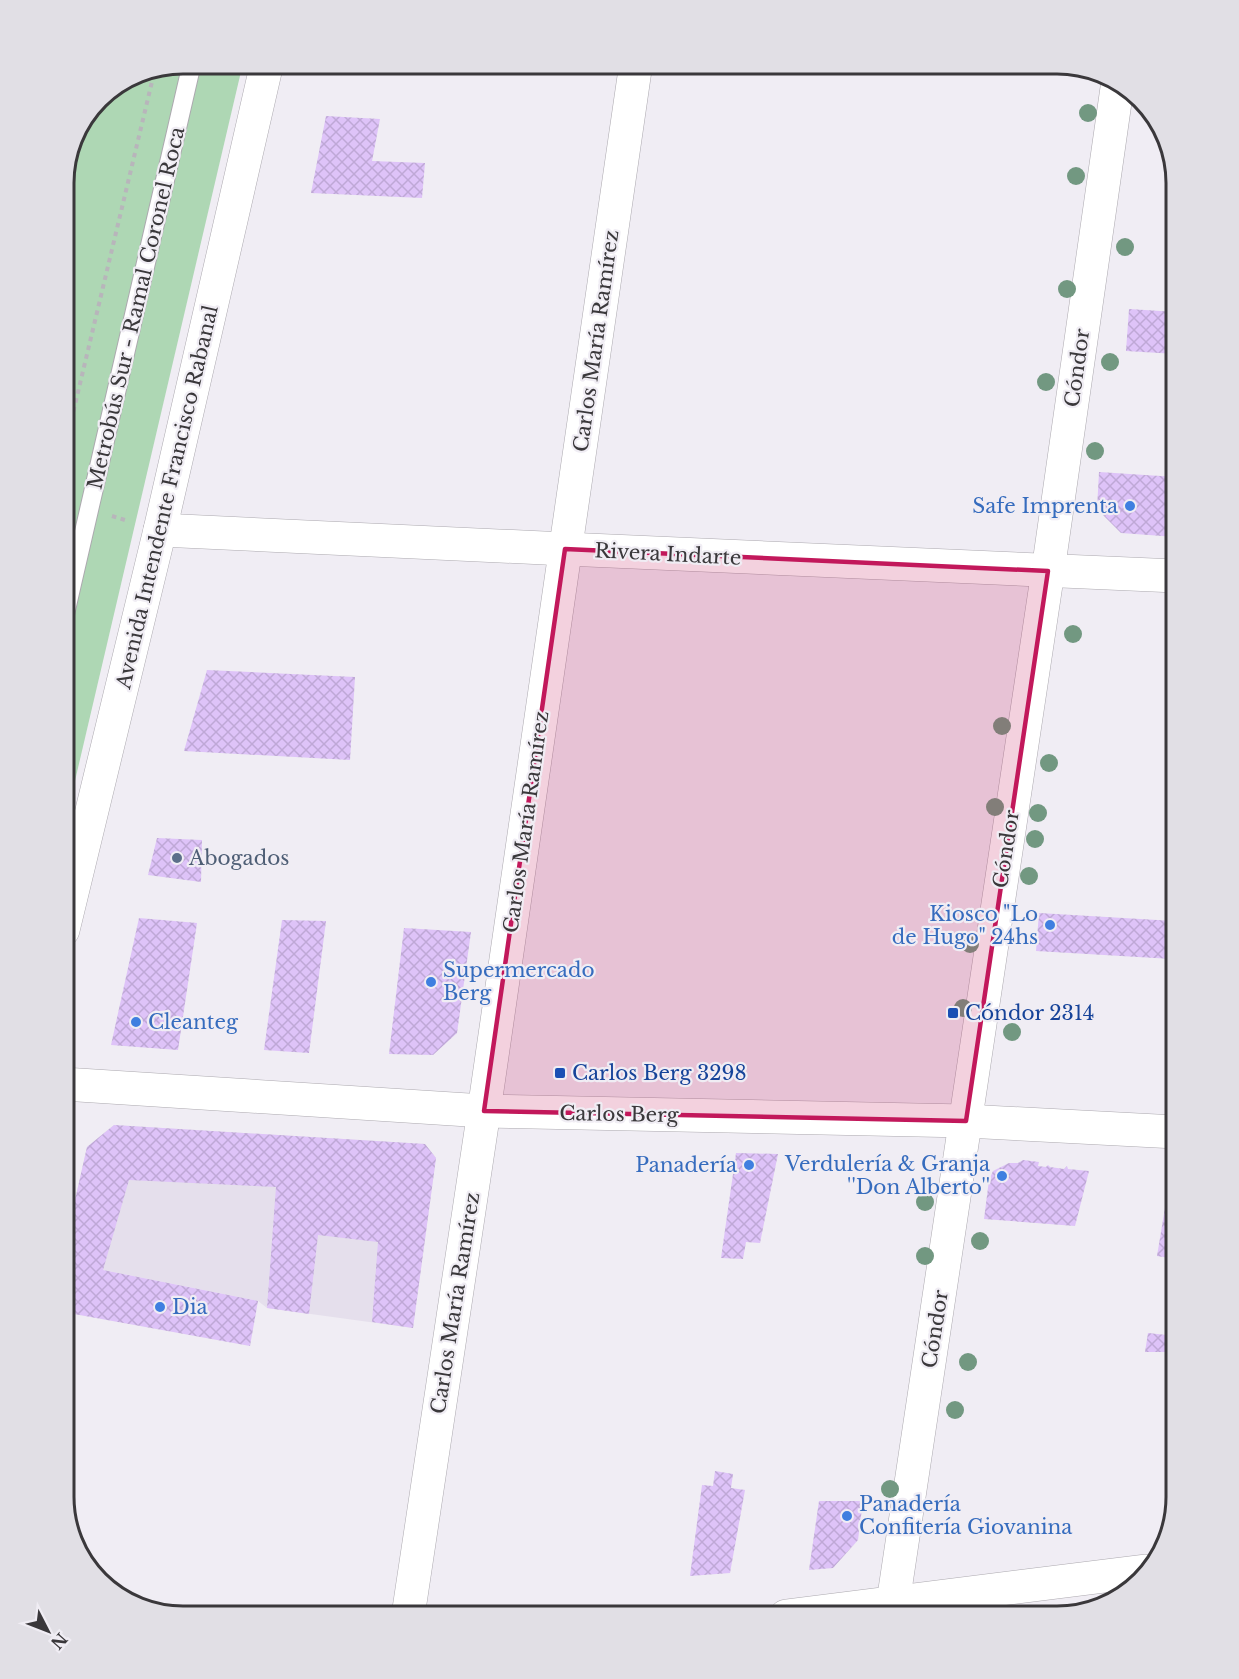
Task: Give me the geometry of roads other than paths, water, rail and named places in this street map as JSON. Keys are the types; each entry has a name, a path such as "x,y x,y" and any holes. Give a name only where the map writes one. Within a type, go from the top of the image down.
{"street":[{"name":"Avenida Intendente Francisco Rabanal","path":"74,885 160,530 264,74"},
{"name":"Carlos María Ramírez","path":"410,1605 484,1111 634,74"},
{"name":"Cóndor","path":"894,1606 1116,92"},
{"name":"Rivera Indarte","path":"160,530 1166,576"},
{"name":"Carlos Berg","path":"74,1085 484,1111 966,1121 1166,1131"},
{"path":"915,1606 1135,1572"}],"lane":[{"name":"Metrobús Sur - Ramal Coronel Roca","path":"74,575 189,74"}],"place":[{"name":"Safe Imprenta","path":"1130,506"},
{"name":"Abogados","path":"177,858"},
{"name":"Kiosco \"Lo de Hugo\" 24hs","path":"1050,925"},
{"name":"Supermercado Berg","path":"431,982"},
{"name":"Cóndor 2314","path":"953,1013"},
{"name":"Cleanteg","path":"136,1022"},
{"name":"Carlos Berg 3298","path":"560,1073"},
{"name":"Panadería","path":"749,1165"},
{"name":"Verdulería & Granja ''Don Alberto''","path":"1002,1176"},
{"name":"Dia","path":"160,1307"},
{"name":"Panadería Confitería Giovanina","path":"847,1516"}]}
